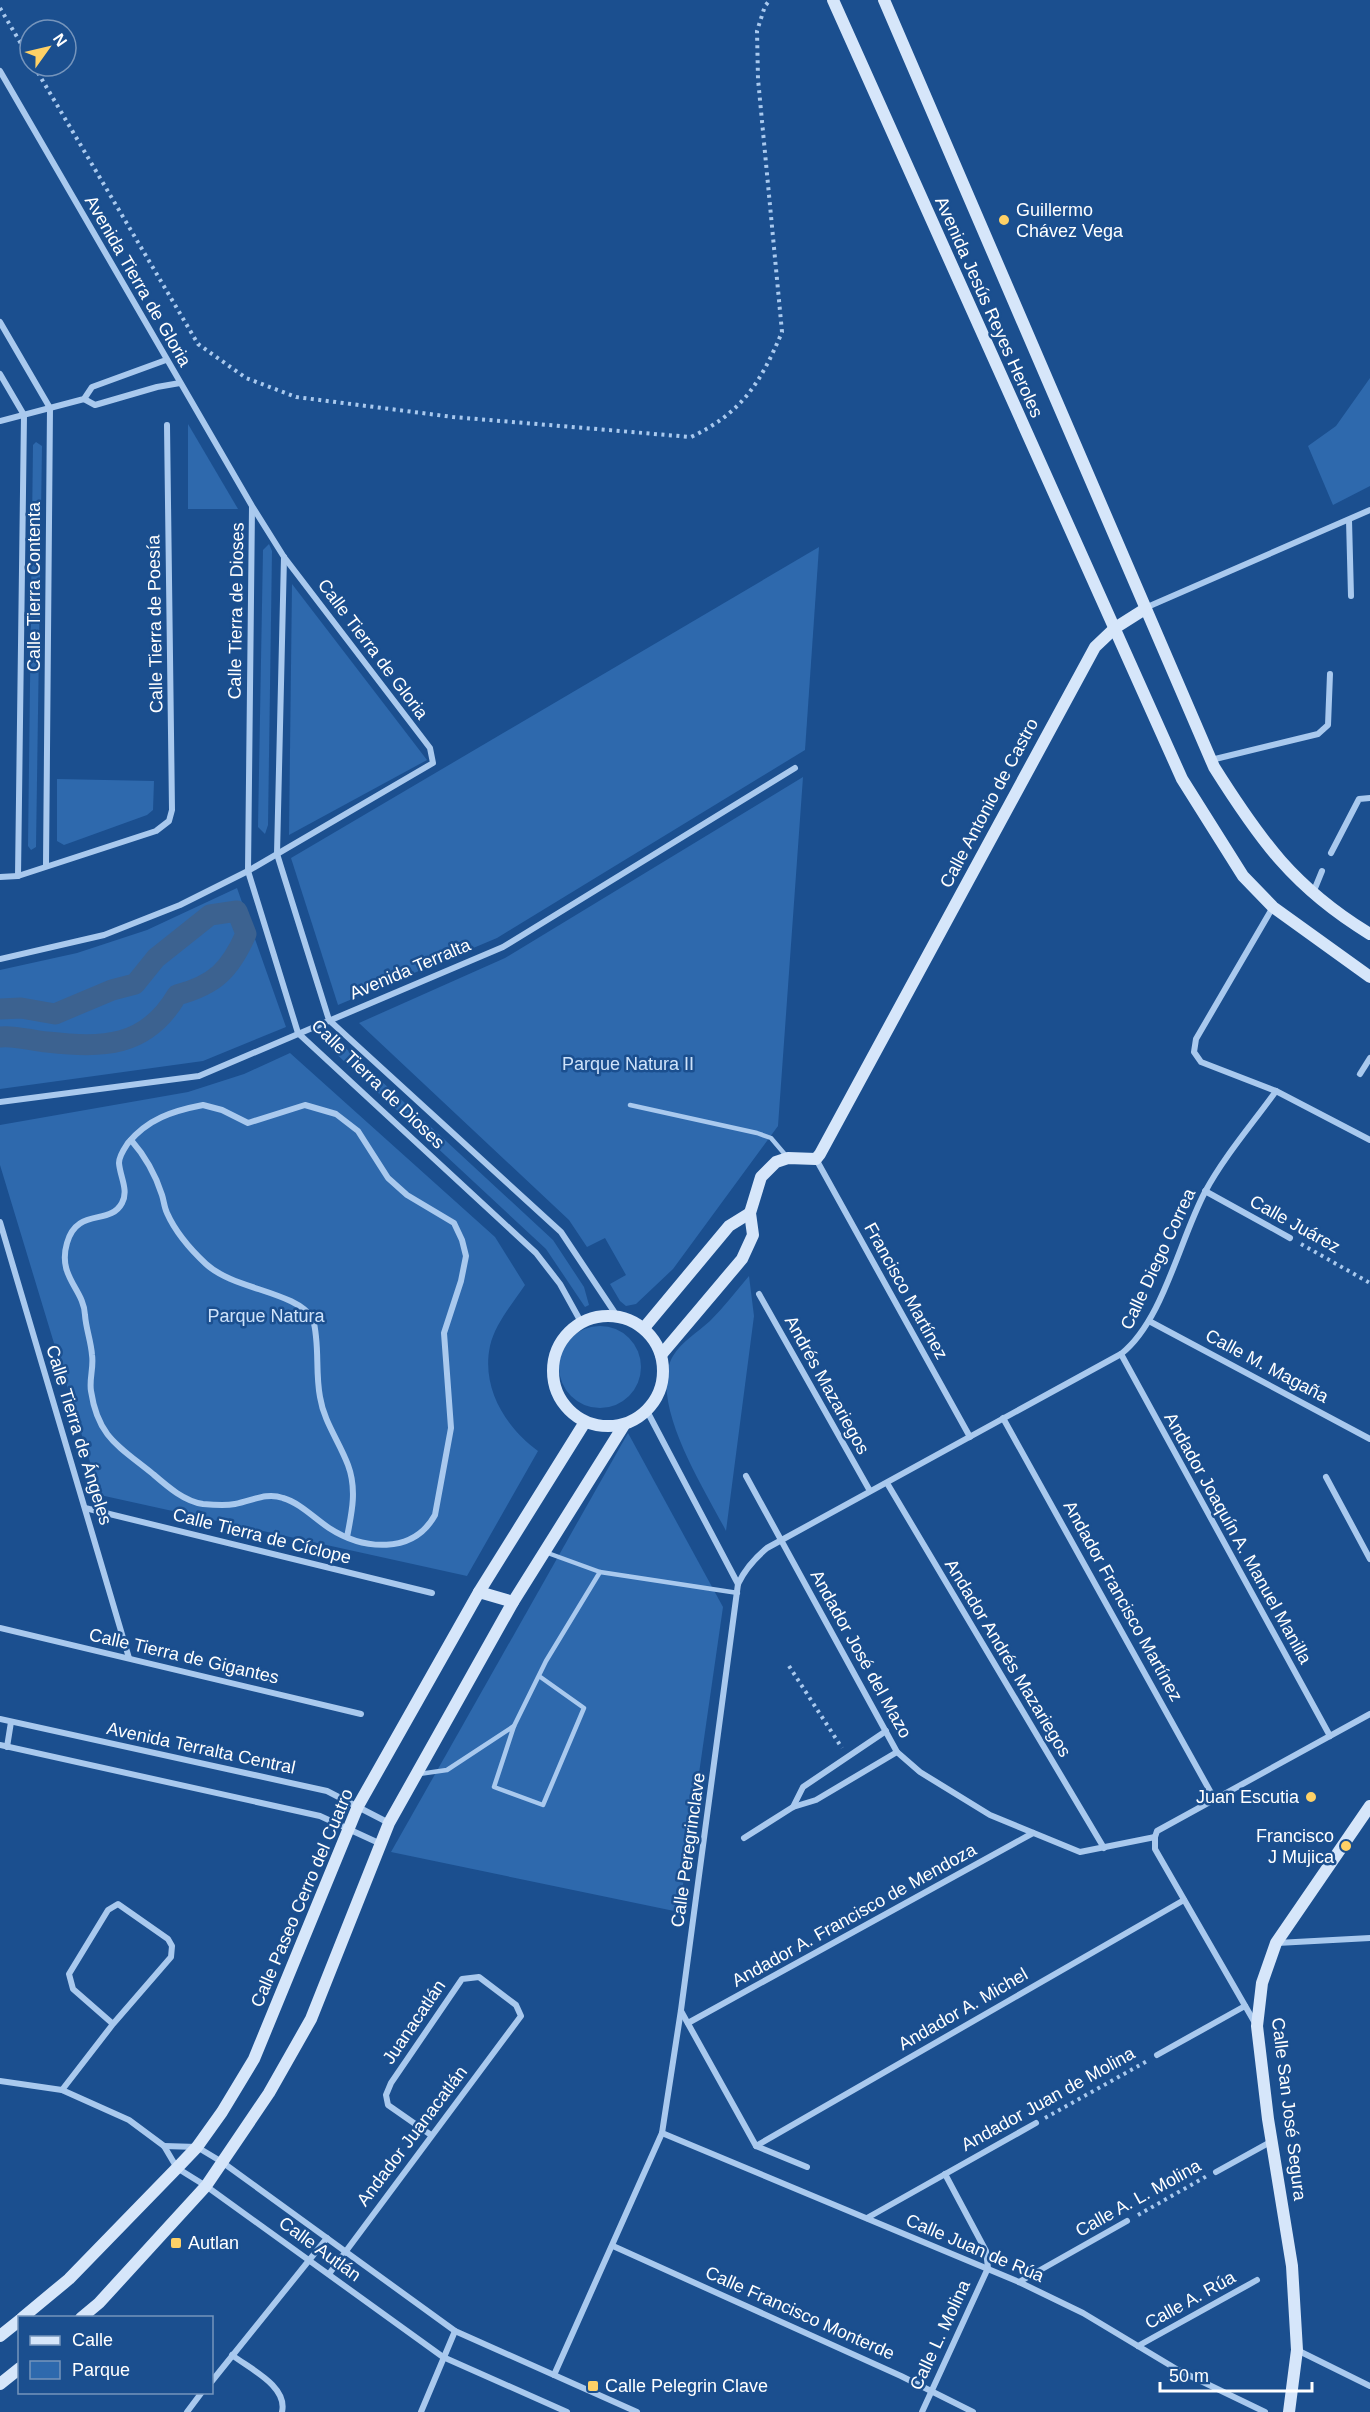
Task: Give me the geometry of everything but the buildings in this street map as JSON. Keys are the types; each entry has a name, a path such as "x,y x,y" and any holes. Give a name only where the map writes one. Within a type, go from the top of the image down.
{"street":[{"name":"Avenida Jesús Reyes Heroles","path":"833,0 1182,779 1243,876 1273,907 1370,977"},
{"name":"Avenida Jesús Reyes Heroles","path":"884,0 890,6 1211,760 1248,821 1288,871 1312,894 1370,934"},
{"name":"Avenida Tierra de Gloria","path":"0,71 252,506"},
{"path":"0,322 50,408"},
{"path":"0,421 84,399 92,387 166,360"},
{"path":"0,375 24,415"},
{"path":"84,399 95,405 157,387 180,383"},
{"name":"Calle Tierra Contenta","path":"46,866 50,408"},
{"name":"Calle Tierra Contenta","path":"18,876 24,415"},
{"name":"Calle Tierra de Poesía","path":"46,866 156,831 169,821 172,810 167,425"},
{"name":"Calle Tierra de Dioses","path":"252,506 284,557 277,854 329,1020 561,1232 617,1316"},
{"name":"Calle Tierra de Dioses","path":"252,506 248,871 298,1033 536,1253 560,1284 581,1322"},
{"name":"Calle Antonio de Castro","path":"816,1159 1095,647 1114,628 1145,609 1370,510"},
{"path":"1349,520 1351,596"},
{"name":"Calle Tierra de Gloria","path":"277,854 433,763 429,748 284,557"},
{"path":"1211,760 1318,734 1328,725 1330,674"},
{"name":"Avenida Terralta","path":"0,1102 199,1076 503,947 795,768"},
{"path":"1331,853 1359,799 1370,798"},
{"path":"0,959 104,935 180,906 277,854"},
{"path":"0,878 18,876 46,866"},
{"path":"1312,894 1322,871"},
{"path":"1273,907 1196,1038 1194,1052 1201,1062 1276,1090 1370,1140"},
{"path":"1360,1074 1370,1058"},
{"name":"Calle Diego Correa","path":"970,1437 1120,1354 1136,1342 1149,1321 1205,1191 1276,1090"},
{"path":"202,1105 222,1110 248,1123 305,1105 317,1107 336,1114 358,1131 388,1178 407,1194 454,1223 466,1256 461,1281 444,1333 451,1428 435,1515 422,1534 405,1543 386,1546 347,1537 286,1498 272,1495 234,1504 194,1503 171,1489 105,1434 91,1391 93,1356 84,1326 85,1313 67,1277 65,1262 67,1243 75,1226 86,1219 112,1213 122,1204 124,1194 119,1162 122,1151 131,1140 149,1122 174,1110 202,1105"},
{"path":"131,1140 147,1158 166,1211 176,1229 206,1264 244,1286 297,1304 308,1310 313,1319 318,1385 323,1414 348,1466 353,1484 354,1499 347,1537"},
{"path":"661,1355 742,1259 753,1235 750,1214 761,1177 776,1162 788,1158 816,1159"},
{"name":"Francisco Martínez","path":"816,1159 970,1437"},
{"name":"Calle Juárez","path":"1205,1191 1290,1238"},
{"path":"644,1328 729,1226 750,1214"},
{"name":"Calle Tierra de Ángeles","path":"0,1222 129,1658"},
{"name":"Andrés Mazariegos","path":"759,1294 870,1491"},
{"path":"599,1316 617,1316 631,1320 644,1328 654,1340 661,1355 663,1375 659,1394 647,1411 624,1425 604,1427 585,1422 568,1410 557,1393 552,1373 555,1352 565,1335 581,1322 599,1316"},
{"name":"Calle M. Magaña","path":"1149,1321 1370,1439"},
{"name":"Andador Joaquín A. Manuel Manilla","path":"1120,1354 1330,1736"},
{"path":"647,1411 738,1584"},
{"name":"Andador Francisco Martínez","path":"1003,1418 1215,1800"},
{"name":"Calle Paseo Cerro del Cuatro","path":"25,2316 69,2279 197,2147 254,2059 358,1806 479,1592 585,1422"},
{"path":"83,2316 99,2303 206,2186 269,2094 311,2019 389,1824 513,1602 624,1425"},
{"path":"738,1584 753,1559 782,1540 970,1437"},
{"name":"Andador José del Mazo","path":"746,1476 897,1752 920,1772 990,1815 1080,1852 1142,1838 1155,1838"},
{"path":"1326,1477 1370,1559"},
{"name":"Andador Andrés Mazariegos","path":"887,1483 1104,1848"},
{"name":"Calle Tierra de Cíclope","path":"85,1508 432,1593"},
{"name":"Calle Peregrinclave","path":"554,2375 662,2133 681,2010 738,1584"},
{"path":"479,1592 513,1602"},
{"name":"Calle Tierra de Gigantes","path":"0,1628 361,1714"},
{"path":"1257,2026 1155,1849 1155,1838 1158,1831 1370,1714"},
{"name":"Avenida Terralta Central","path":"0,1719 327,1791 389,1824"},
{"path":"11,1722 4,1746 320,1816 381,1844"},
{"path":"793,1807 803,1786 886,1731"},
{"path":"744,1838 793,1807 816,1800 897,1752"},
{"name":"Calle San José Segura","path":"1289,2412 1298,2350 1292,2266 1257,2026 1262,1983 1276,1943 1370,1806"},
{"name":"Andador A. Francisco de Mendoza","path":"688,2023 1033,1833"},
{"name":"Andador A. Michel","path":"756,2146 1184,1900"},
{"path":"62,2090 113,2024 171,1957 172,1946 168,1939 118,1904 108,1910 69,1974 73,1989 113,2024"},
{"path":"1276,1943 1370,1938"},
{"name":"Juanacatlán","path":"431,2135 388,2105 386,2095 391,2083 462,1979 479,1977 516,2005 521,2016"},
{"name":"Andador Juan de Molina","path":"1157,2055 1245,2006"},
{"path":"681,2010 756,2146 807,2167"},
{"name":"Andador Juanacatlán","path":"329,2274 344,2250 521,2016"},
{"path":"0,2081 62,2090 129,2120 164,2146 177,2168"},
{"name":"Andador Juan de Molina","path":"867,2218 1036,2123"},
{"name":"Calle Juan de Rúa","path":"662,2133 1019,2282 1083,2313 1178,2370 1265,2412"},
{"name":"Calle A. L. Molina","path":"1216,2172 1272,2140"},
{"path":"164,2146 197,2147"},
{"name":"Calle Autlán","path":"197,2147 222,2162 455,2331 637,2412"},
{"name":"Calle Autlán","path":"177,2168 206,2186 443,2357 567,2412"},
{"name":"Calle L. Molina","path":"922,2412 988,2268 986,2251 945,2174"},
{"name":"Calle A. L. Molina","path":"1019,2282 1127,2221"},
{"path":"213,2380 327,2238"},
{"name":"Calle Francisco Monterde","path":"613,2246 901,2376 973,2412"},
{"name":"Calle A. Rúa","path":"1138,2346 1257,2280"},
{"name":"Calle Paseo Cerro del Cuatro","path":"0,2336 18,2321"},
{"path":"421,2412 455,2331"},
{"path":"1298,2350 1370,2386"},
{"path":"232,2355 280,2392 283,2403 282,2412"},
{"path":"0,2384 18,2370"},
{"path":"187,2412 200,2394"}],"lane":[{"path":"630,1105 757,1133 771,1138 788,1158"},
{"path":"544,1552 600,1572 738,1593"},
{"path":"539,1676 584,1708 543,1805 494,1787 514,1726 539,1676 600,1572"},
{"path":"417,1774 447,1770 514,1726"}],"path":[{"path":"41,78 198,344 246,378 296,398 453,417 692,437 718,424 747,396 766,370 782,332 758,79 756,31 765,6 770,0"},
{"path":"0,8 18,39"},
{"name":"Calle Juárez","path":"1290,1238 1370,1283"},
{"path":"789,1665 848,1757"},
{"name":"Andador Juan de Molina","path":"1036,2123 1157,2055"},
{"name":"Calle A. L. Molina","path":"1127,2221 1216,2172"}],"green space":[{"path":"1370,378 1370,486 1333,505 1308,446 1336,426"},
{"path":"188,424 238,509 188,509"},
{"path":"36,442 42,446 36,847 31,850 28,846 33,445"},
{"path":"269,544 272,551 268,825 265,834 258,827 263,550"},
{"path":"819,547 805,750 497,938 338,1005 291,858"},
{"path":"292,584 427,760 289,835"},
{"name":"Parque Natura II","path":"803,777 778,1126 673,1269 636,1304 626,1306 620,1301 610,1284 626,1275 605,1238 587,1247 569,1220 359,1023 505,958"},
{"path":"57,779 154,781 153,810 147,815 64,845 57,841"},
{"path":"237,888 286,1027 203,1061 0,1089 0,970 77,953 147,930"},
{"path":"330,1040 338,1041 553,1240 584,1287 589,1305 585,1307 546,1249 331,1049"},
{"name":"Parque Natura","path":"290,1053 495,1237 525,1285 492,1338 488,1362 489,1377 493,1392 506,1419 526,1442 538,1451 467,1576 100,1495 0,1165 0,1125 188,1092 244,1074"},
{"path":"749,1276 754,1316 726,1531 682,1445 667,1397 667,1375 676,1351 710,1321"},
{"path":"592,1326 608,1326 623,1333 634,1344 641,1359 638,1383 629,1396 608,1408 592,1408 577,1401 566,1390 559,1375 559,1359 566,1344 577,1333"},
{"path":"628,1433 723,1607 679,1912 391,1852"}],"waterway":[{"path":"0,1009 21,1008 55,1014 112,990 135,984 156,958 210,915 237,911 246,934 234,957 220,974 202,986 177,995 165,1012 151,1026 137,1035 121,1041 87,1045 0,1037"}],"place":[{"name":"Guillermo Chávez Vega","path":"1004,220"},
{"name":"Juan Escutia","path":"1311,1797"},
{"name":"Francisco J Mujica","path":"1346,1846"},
{"name":"Autlan","path":"176,2243"},
{"name":"Calle Pelegrin Clave","path":"593,2386"}]}
